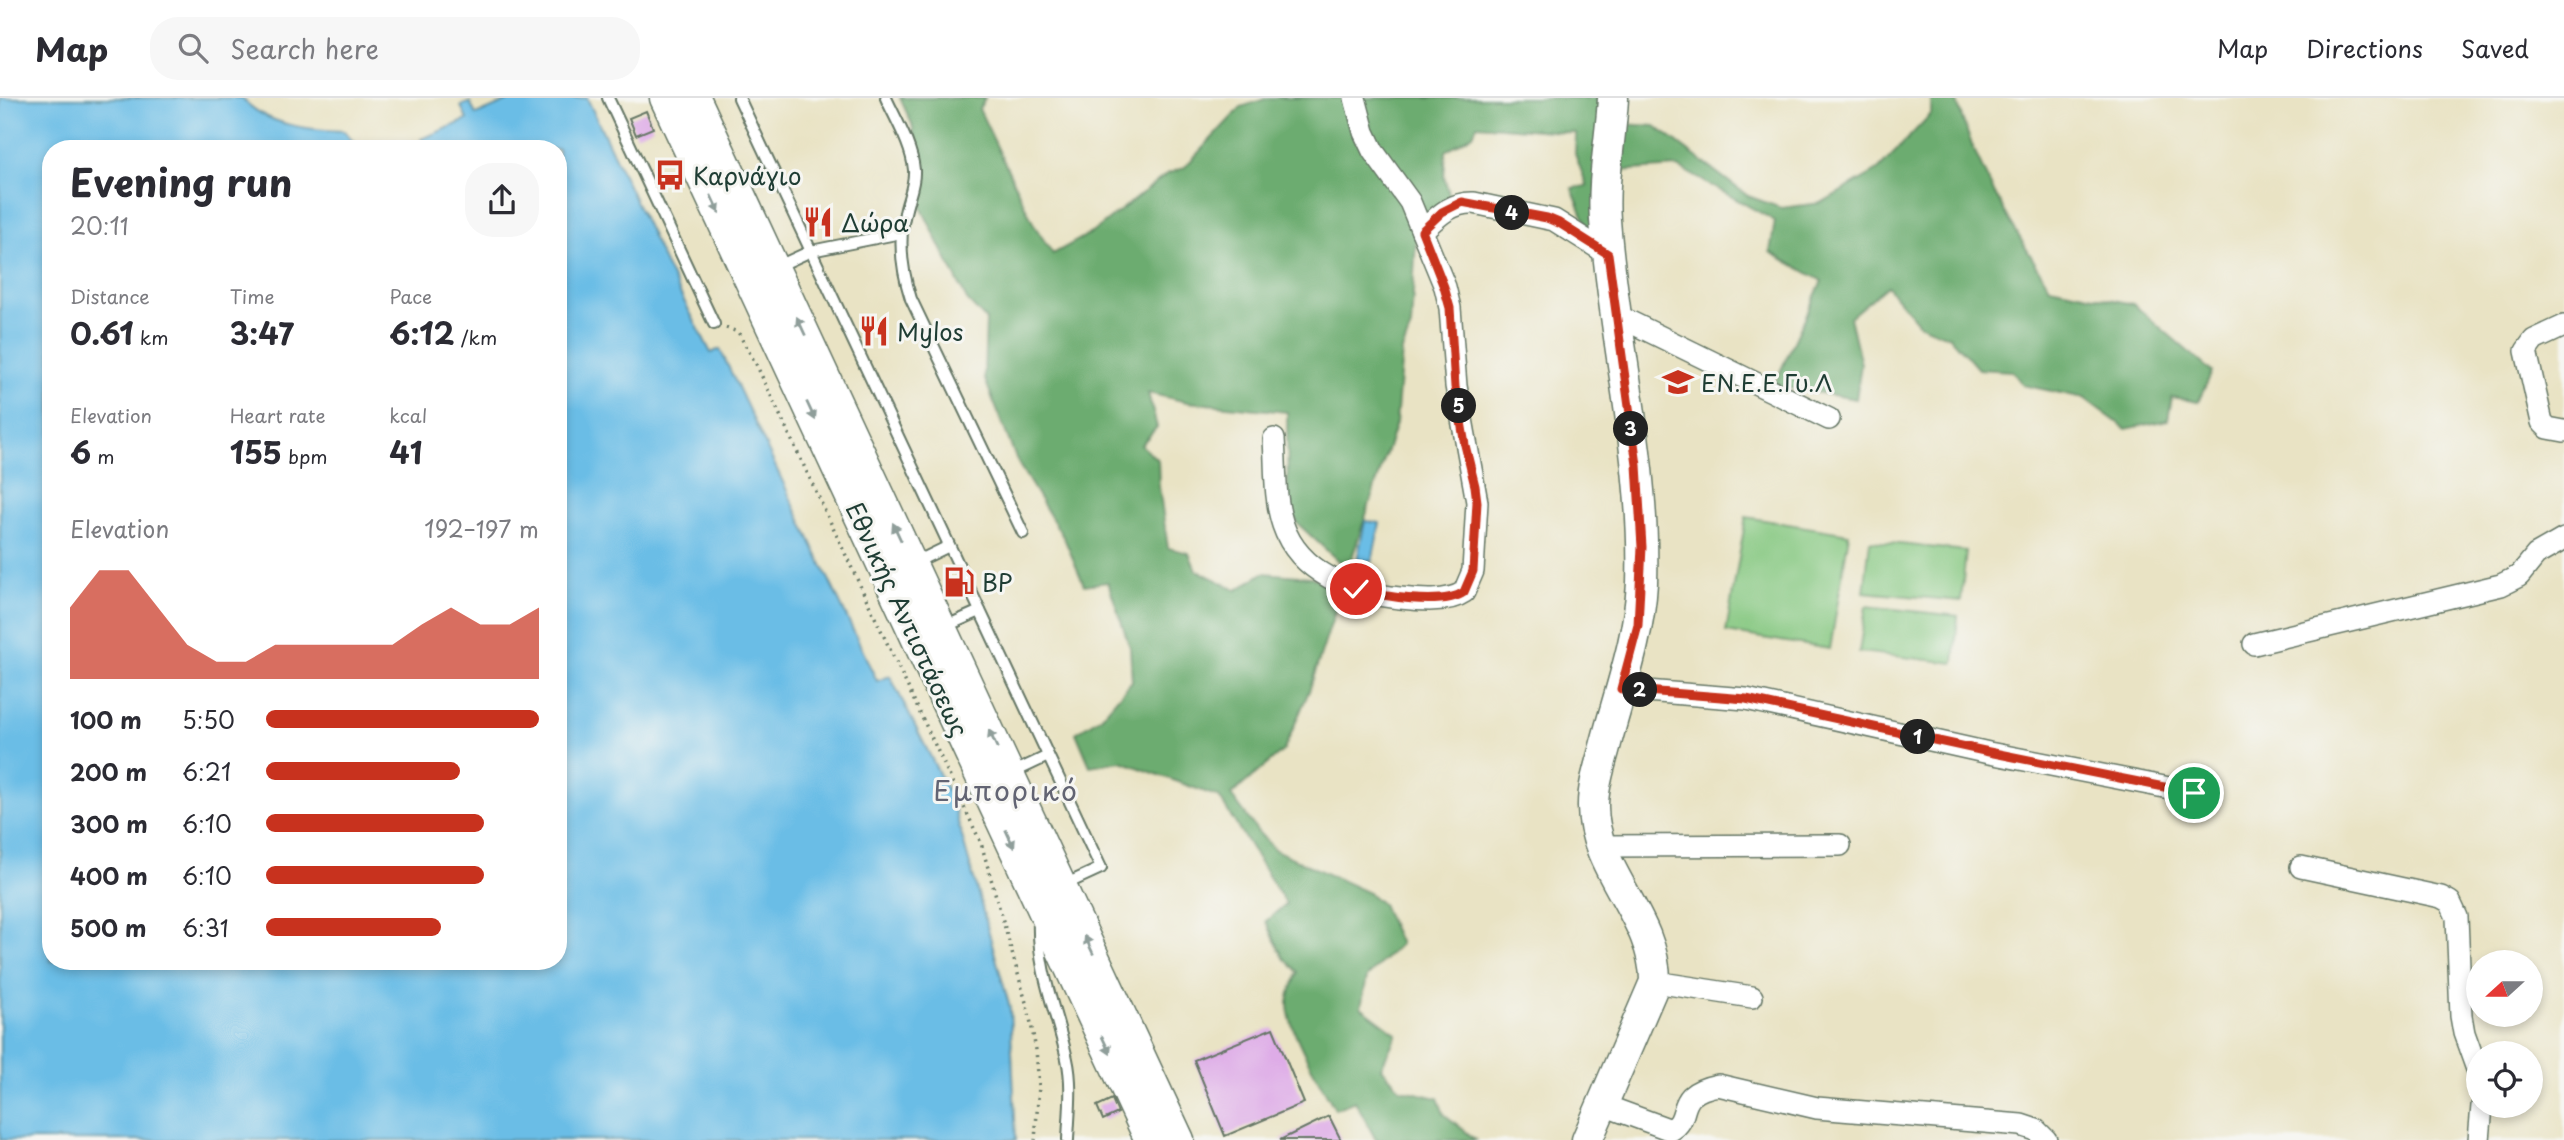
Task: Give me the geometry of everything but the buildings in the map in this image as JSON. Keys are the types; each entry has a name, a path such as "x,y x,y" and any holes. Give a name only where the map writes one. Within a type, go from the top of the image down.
{"main road":[{"name":"Εθνικής Αντιστάσεως","path":"666,98 1050,892 1179,1140"},
{"name":"Εθνικής Αντιστάσεως","path":"695,98 1009,774 1050,892 1150,1140"},
{"path":"1587,1140 1656,982 1656,968 1650,949 1601,846 1594,824 1592,804 1597,776 1638,625 1642,547 1637,465 1605,216 1613,98"}],"street":[{"path":"1274,439 1277,494 1283,526 1298,552 1323,574 1356,589 1394,598 1448,598 1464,592 1473,571 1477,514 1475,486 1455,387 1450,308 1422,231 1404,193 1373,151 1364,132 1355,98"},
{"path":"1422,231 1452,206 1462,202 1553,220 1608,254"},
{"path":"1616,315 1829,419"},
{"path":"2564,326 2534,340 2526,351 2542,422 2548,428 2564,431"},
{"path":"2254,644 2501,585 2519,576 2536,555 2564,539"},
{"path":"1621,689 1746,699 2194,793"},
{"path":"1601,846 1840,845"},
{"path":"2301,867 2441,897 2451,902 2457,916 2461,1016 2467,1041"},
{"path":"1656,982 1752,998"},
{"path":"1603,1105 1671,1130 1679,1122 1687,1099 1705,1088 1718,1085 1817,1108 2021,1125 2036,1130 2046,1140"},
{"path":"2479,1140 2481,1118"}],"lane":[{"path":"608,98 714,324"},
{"path":"739,98 1101,868 1050,892 1038,945 1041,967 1070,1074 1068,1140"},
{"path":"887,98 914,165 914,184 901,233 902,262 911,299 1023,533"},
{"path":"774,268 811,251 901,233"},
{"path":"911,564 949,546"},
{"path":"942,629 980,611"},
{"path":"1009,774 1048,756"}],"path":[{"path":"714,324 738,332 757,366 981,843 1029,1013 1036,1050 1040,1086 1035,1140"}],"green space":[{"path":"900,98 985,98 979,109 1034,225 1053,254 1093,232 1167,174 1184,168 1241,107 1268,98 1606,98 1604,123 1655,126 1748,196 1781,208 1821,203 1878,170 1931,114 1931,98 1956,98 1984,173 2050,287 2133,304 2212,372 2198,402 2172,397 2168,420 2126,429 2084,398 2023,385 2012,371 1978,369 1950,337 1920,325 1887,286 1850,317 1861,364 1856,399 1774,385 1822,281 1770,252 1775,221 1678,167 1601,172 1600,223 1587,236 1587,226 1572,188 1587,186 1575,154 1576,133 1477,125 1473,134 1446,151 1444,177 1449,193 1436,228 1416,239 1411,327 1402,351 1396,423 1348,570 1297,523 1288,498 1287,412 1187,402 1148,393 1157,427 1141,445 1158,460 1168,548 1189,553 1196,570 1237,590 1263,573 1311,577 1342,590 1309,691 1284,750 1231,795 1275,850 1369,893 1382,904 1400,944 1367,977 1361,1007 1397,1034 1381,1067 1400,1089 1438,1098 1444,1114 1476,1140 1376,1140 1355,1101 1335,1109 1299,1042 1288,1004 1298,972 1283,957 1266,921 1286,904 1219,797 1121,761 1090,766 1076,733 1101,717 1132,681 1130,647 1108,582 1084,585 1065,540 1018,463 984,377 986,320 967,300 921,207 922,173 912,124"},
{"path":"1746,517 1849,534 1830,649 1726,632"},
{"path":"1870,541 1966,551 1961,601 1864,592"},
{"path":"1866,606 1958,616 1954,663 1859,652"}],"water":[{"path":"0,98 242,98 263,115 289,125 344,131 352,140 42,140 42,970 567,970 567,140 421,139 467,120 461,106 470,102 476,115 515,98 587,98 665,264 711,353 720,349 877,681 890,676 951,797 1010,1008 1016,1140 0,1140"},
{"path":"1365,521 1380,523 1372,561 1357,560"}],"place":[{"name":"Καρνάγιο","path":"670,175"},
{"name":"Δώρα","path":"818,222"},
{"name":"Mylos","path":"874,331"},
{"name":"ΕΝ.Ε.Ε.Γυ.Λ","path":"1678,382"},
{"name":"BP","path":"959,582"}],"district":[{"name":"Εμπορικό","path":"1006,789"}],"route":[{"path":"1356,589 1394,598 1448,598 1464,592 1473,571 1477,502 1455,387 1450,308 1422,231 1442,212 1462,202 1547,218 1608,254 1637,465 1642,547 1638,625 1621,689 1746,699 2194,793"}]}
